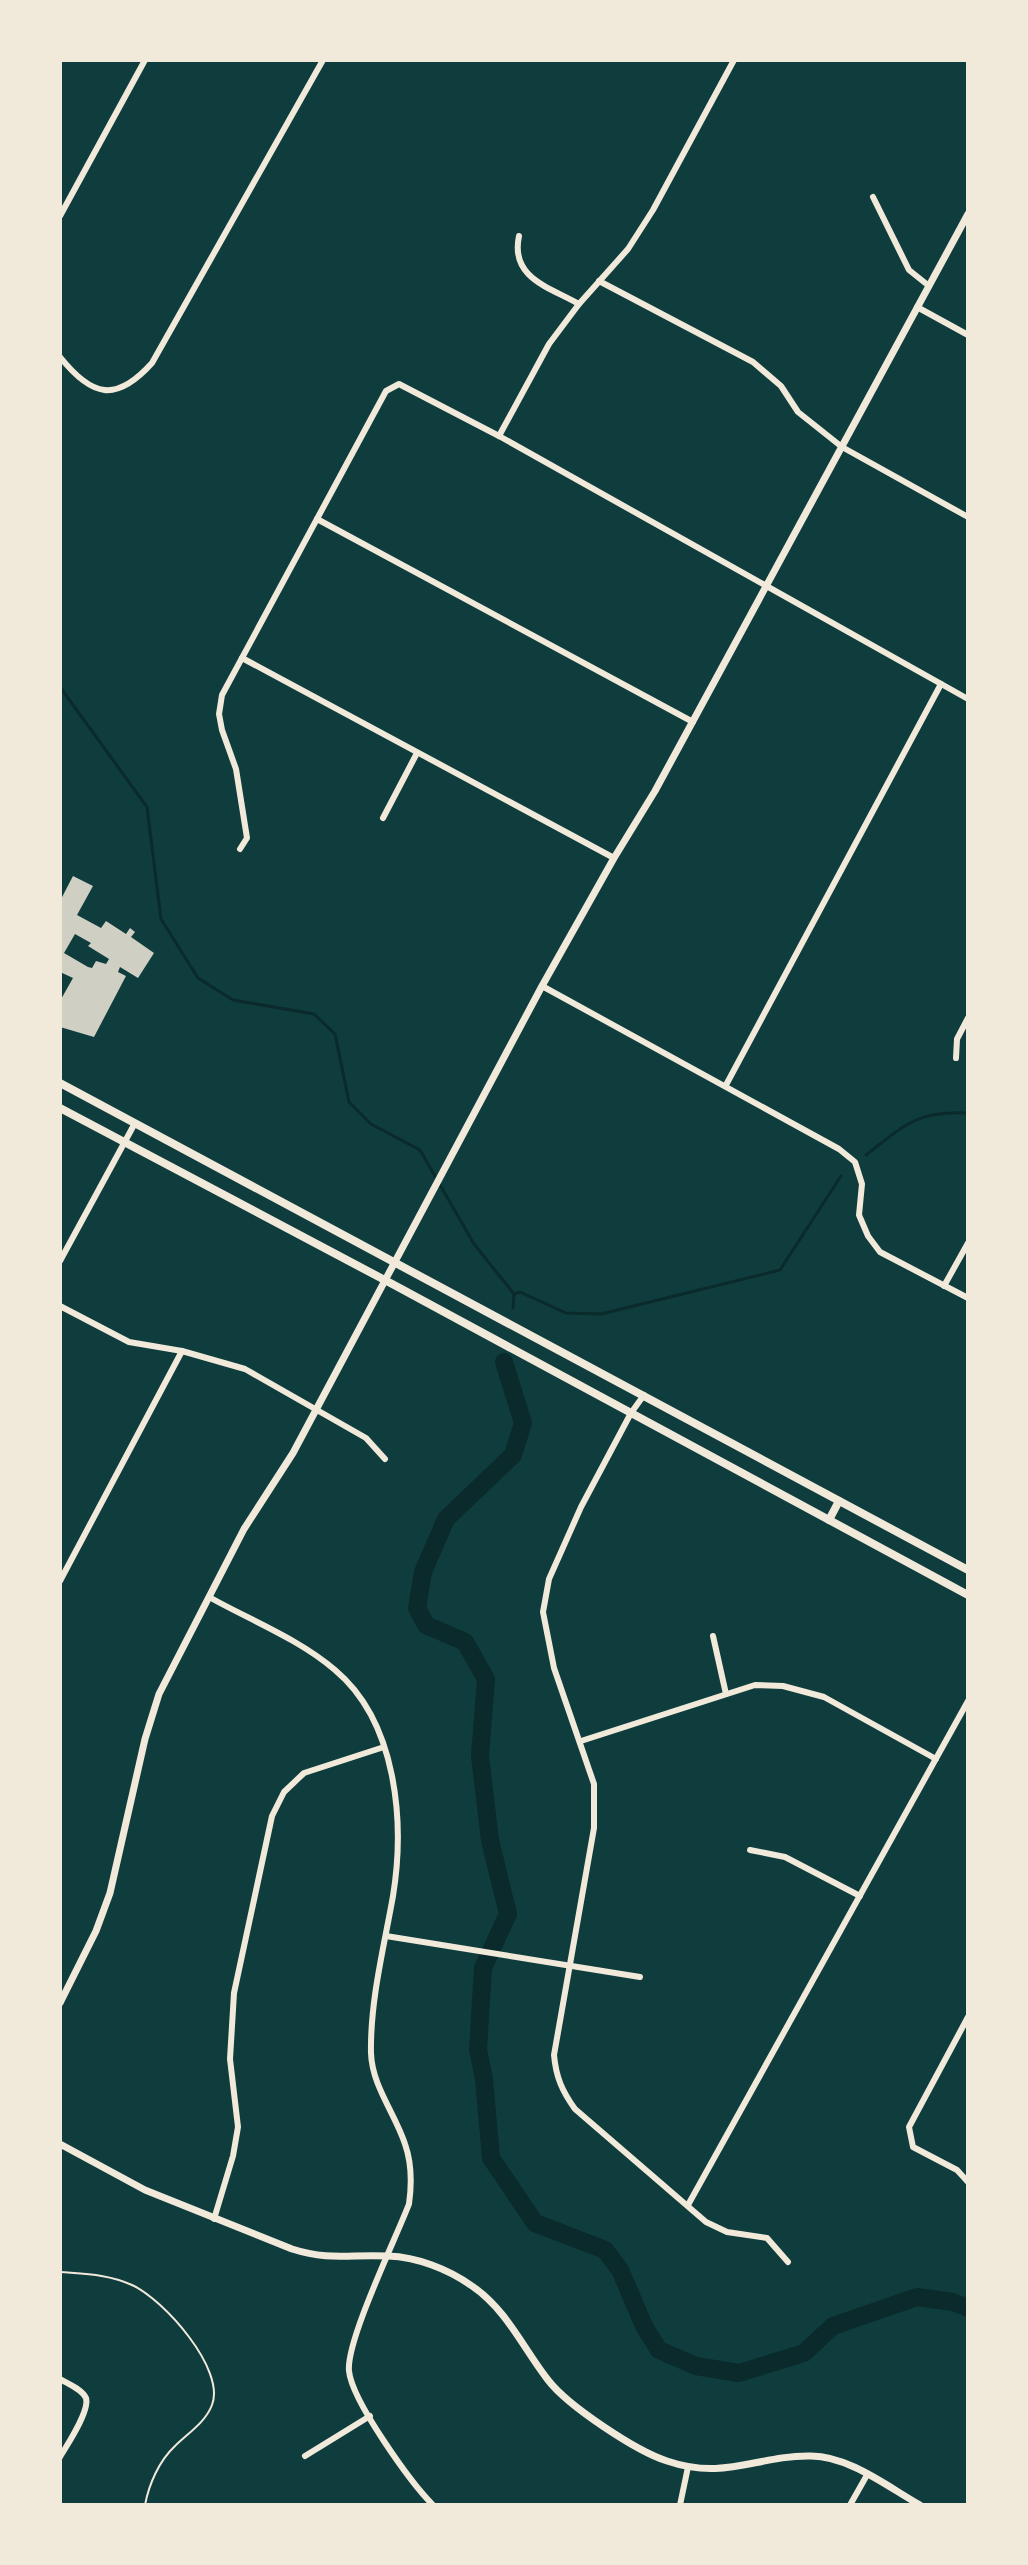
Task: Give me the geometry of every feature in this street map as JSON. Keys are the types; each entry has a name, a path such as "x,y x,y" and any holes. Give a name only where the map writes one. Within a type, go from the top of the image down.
{"main road":[{"path":"60,1083 968,1570"},
{"path":"60,1108 968,1595"},
{"path":"829,1520 839,1501"}],"street":[{"path":"60,216 145,60"},
{"path":"60,357 83,383 112,390 137,379 152,363 323,60"},
{"path":"499,436 549,344 579,304 628,249 653,210 734,60"},
{"path":"873,197 909,270 929,286"},
{"path":"60,2003 96,1931 110,1893 145,1739 159,1694 244,1529 293,1453 542,986 655,791 968,214"},
{"path":"519,236 516,248 527,275 579,304"},
{"path":"599,281 753,362 781,386 798,412 842,447 968,517"},
{"path":"917,307 968,335"},
{"path":"240,849 247,838 241,792 219,714 222,695 386,391 399,384 499,436 968,699"},
{"path":"317,519 693,722"},
{"path":"242,658 614,858"},
{"path":"726,1085 941,684"},
{"path":"383,818 417,753"},
{"path":"542,986 839,1149 855,1162 862,1184 859,1215 880,1252 968,1298"},
{"path":"956,1058 957,1039 968,1018"},
{"path":"60,1261 135,1123"},
{"path":"944,1286 968,1243"},
{"path":"60,1306 129,1342 182,1351 245,1369 366,1438 385,1459"},
{"path":"60,1581 182,1351"},
{"path":"644,1395 631,1413 581,1507 549,1579 543,1612 554,1668 594,1784 594,1828 554,2055 555,2074 560,2088 575,2109 706,2222 727,2232 767,2238 788,2262"},
{"path":"209,1597 315,1654 336,1670 351,1685 375,1721 384,1747 399,1844 371,2025 371,2057 379,2088 405,2143 411,2172 409,2204 367,2307 351,2354 349,2370 354,2389 402,2469 433,2505"},
{"path":"713,1636 726,1694"},
{"path":"581,1741 755,1685 783,1686 824,1697 936,1759"},
{"path":"688,2205 968,1701"},
{"path":"214,2219 233,2156 238,2127 230,2059 234,1993 272,1816 284,1792 304,1773 384,1747"},
{"path":"750,1850 785,1857 860,1896"},
{"path":"386,1936 640,1977"},
{"path":"968,2017 909,2127 913,2147 957,2170 968,2182"},
{"path":"60,2144 145,2190 317,2257 389,2256 421,2261 472,2286 495,2304 549,2382 569,2403 651,2454 688,2467 712,2470 811,2456 839,2461 920,2505"},
{"path":"60,2379 79,2390 86,2399 85,2411 60,2457"},
{"path":"305,2456 370,2416"},
{"path":"680,2505 688,2467"},
{"path":"850,2505 867,2475"}],"path":[{"path":"60,2272 108,2276 135,2286 152,2297 178,2323 212,2376 215,2394 211,2408 199,2425 167,2454 154,2476 145,2505"}],"building":[{"path":"73,876 93,886 77,915 101,928 106,921 126,934 130,928 135,932 131,937 154,953 138,978 120,967 118,972 126,976 94,1037 60,1027 60,1001 73,978 60,972 60,901","holes":["75,934 91,943 88,946 109,959 106,964 96,961 92,968 88,967 64,953"]}],"waterway":[{"path":"60,687 147,807 161,919 198,978 233,1000 314,1014 335,1034 349,1102 371,1124 420,1150 474,1244 514,1294 513,1308"},
{"path":"866,1155 923,1117 968,1113"},
{"path":"514,1294 520,1292 566,1313 601,1314 780,1270 841,1176"},
{"path":"504,1362 523,1423 513,1455 446,1519 423,1572 417,1608 426,1625 465,1642 486,1679 480,1756 490,1840 508,1914 483,1968 478,2049 484,2079 491,2158 535,2223 605,2250 620,2270 645,2328 659,2350 696,2366 739,2373 804,2353 833,2326 917,2297 953,2302 968,2308"}]}
